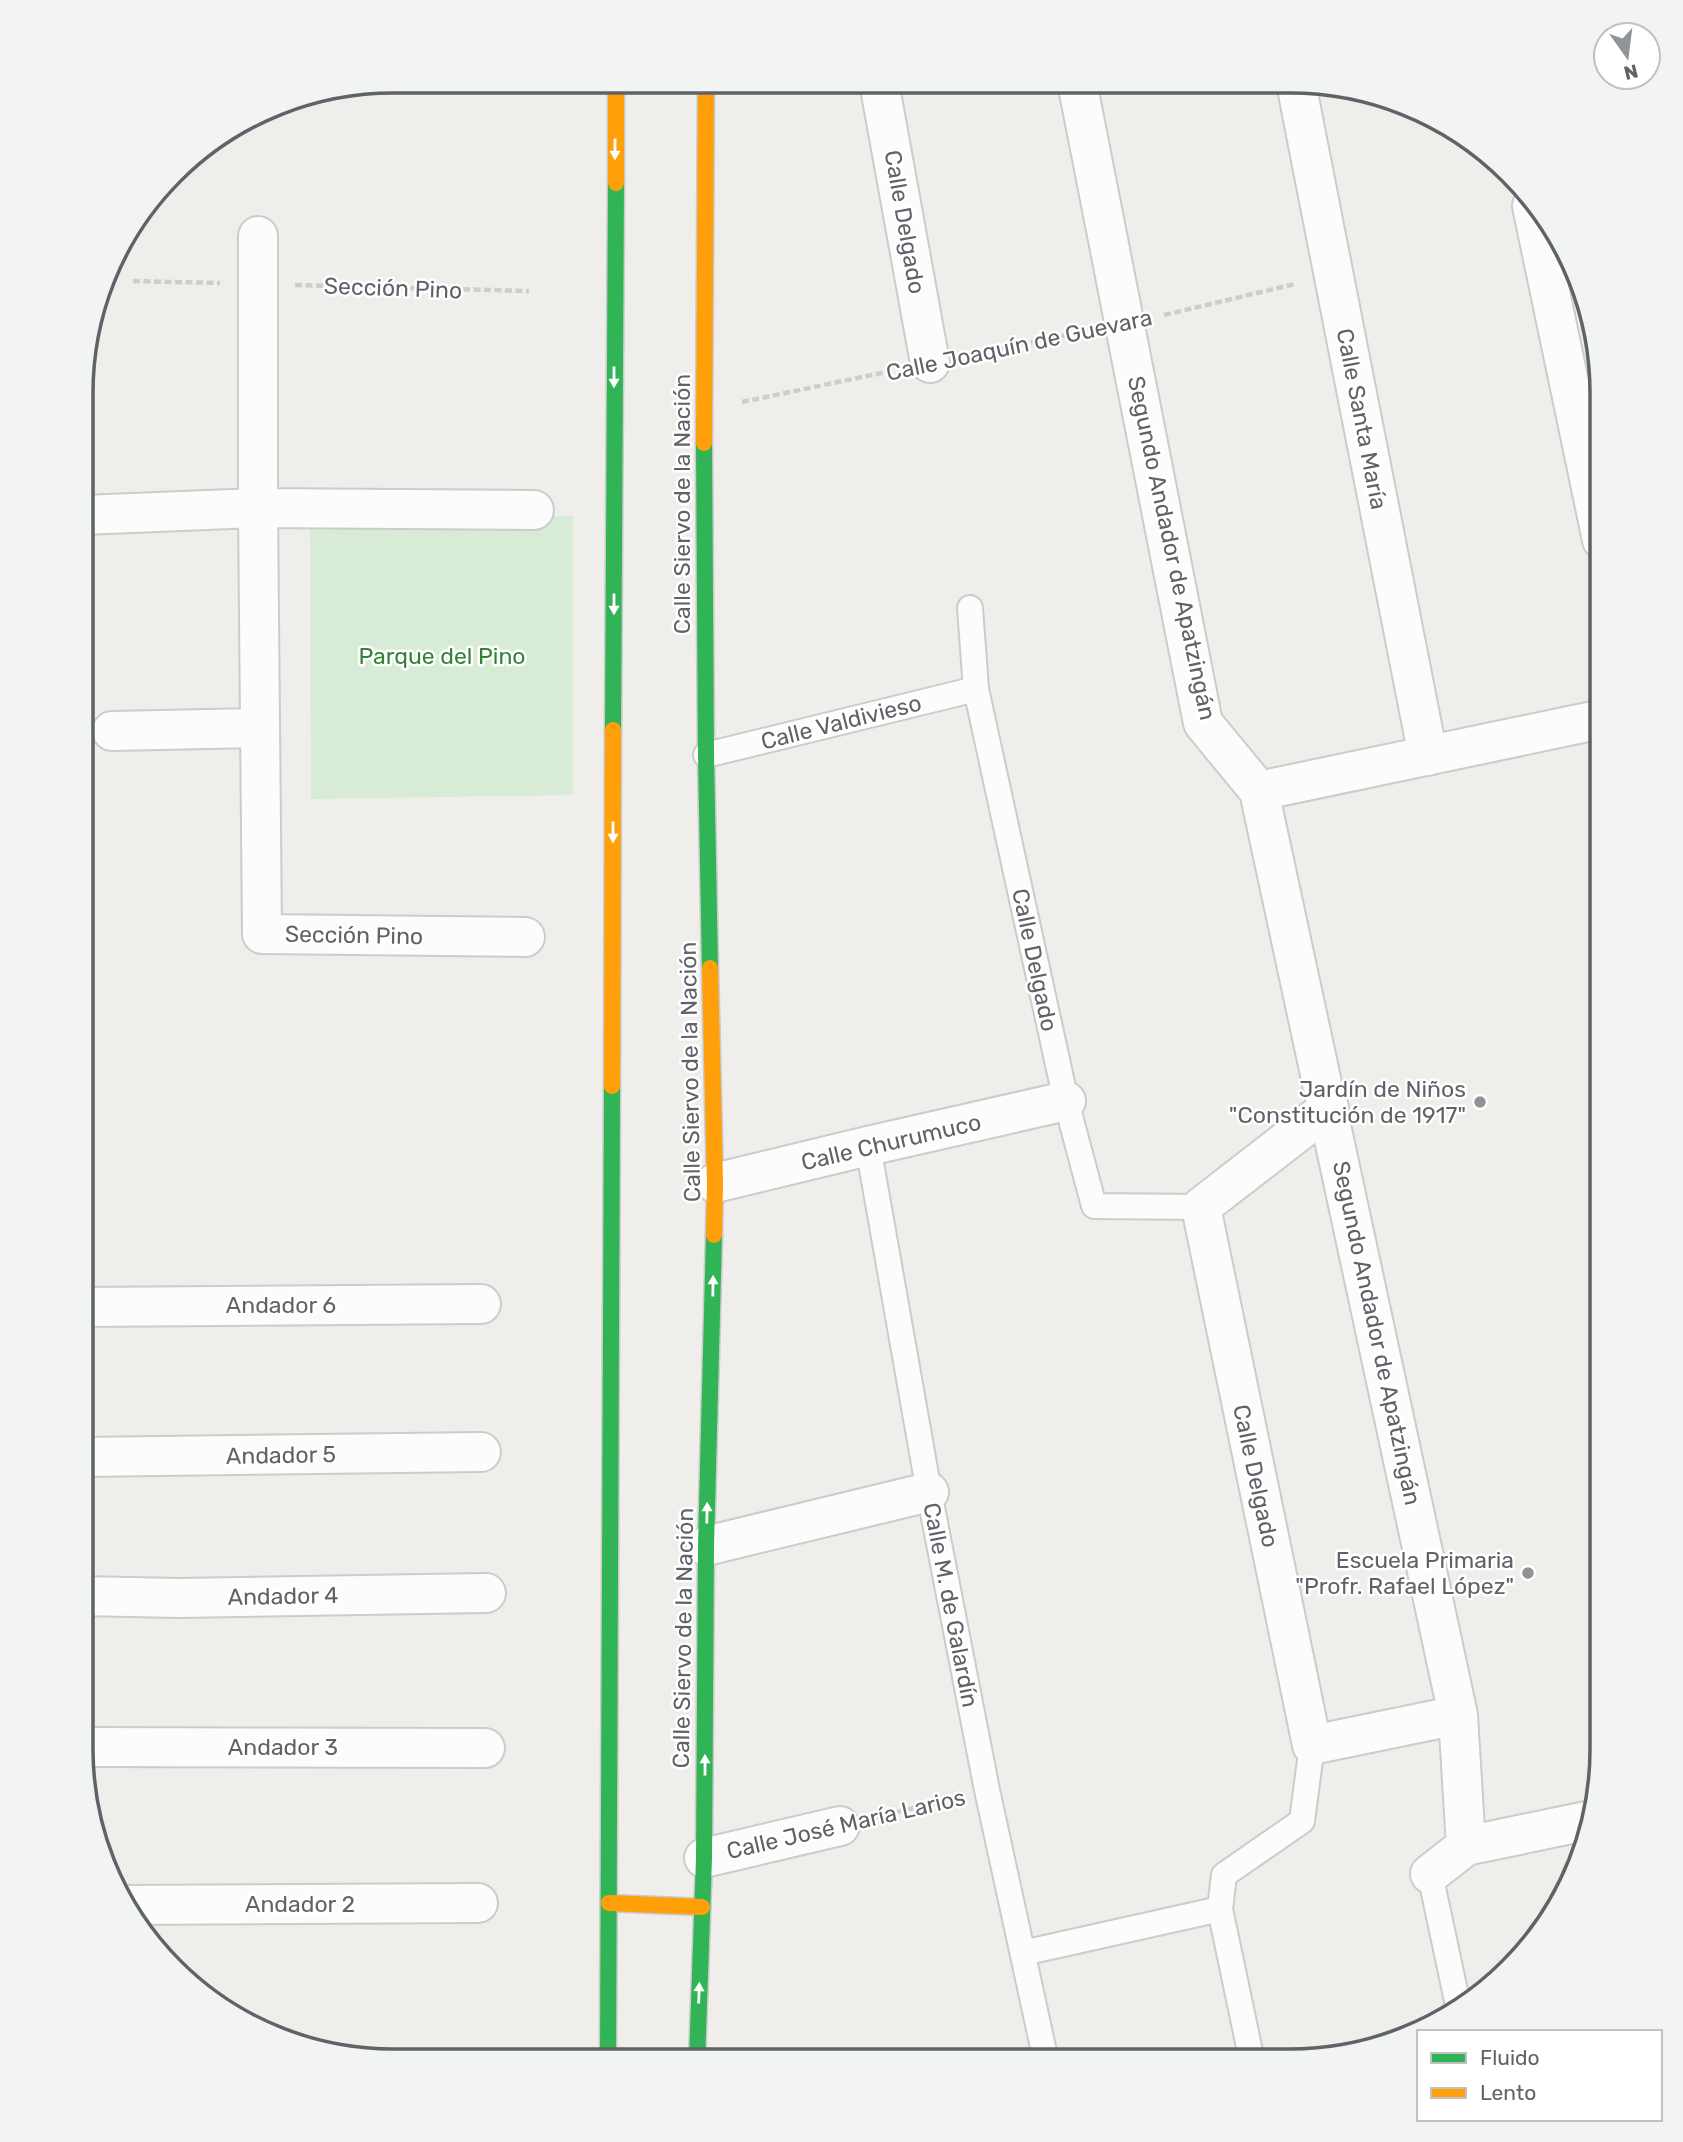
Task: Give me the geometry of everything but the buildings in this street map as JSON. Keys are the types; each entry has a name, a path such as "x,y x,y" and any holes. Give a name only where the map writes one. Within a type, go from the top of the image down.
{"main road":[{"path":"608,2049 616,93"},
{"name":"Calle Siervo de la Nación","path":"697,2049 704,1858 706,1546 715,1184 706,755 706,93"},
{"path":"609,1903 702,1907"}],"street":[{"name":"Calle Delgado","path":"881,93 930,363"},
{"name":"Segundo Andador de Apatzingán","path":"1079,93 1203,723 1259,791 1329,1108 1458,1715 1466,1846"},
{"name":"Calle Santa María","path":"1298,93 1428,756"},
{"path":"1535,219 1590,483"},
{"name":"Sección Pino","path":"258,236 262,934 526,937"},
{"path":"93,515 258,508 534,510"},
{"path":"1259,791 1590,722"},
{"path":"112,731 260,729"},
{"name":"Calle Churumuco","path":"715,1184 1066,1101"},
{"path":"1201,1207 1329,1108"},
{"name":"Calle Delgado","path":"1201,1207 1312,1745"},
{"name":"Andador 6","path":"93,1307 481,1304"},
{"name":"Andador 5","path":"93,1457 481,1452"},
{"path":"706,1546 929,1492"},
{"name":"Andador 4","path":"93,1596 179,1598 486,1593"},
{"path":"1312,1745 1458,1715"},
{"name":"Andador 3","path":"93,1747 485,1748"},
{"path":"1430,1874 1466,1846 1581,1822"},
{"name":"Calle José María Larios","path":"704,1858 840,1826"},
{"name":"Andador 2","path":"136,1905 478,1903"}],"lane":[{"name":"Calle Delgado","path":"970,608 976,689 1066,1101 1094,1206 1201,1207"},
{"name":"Calle Valdivieso","path":"706,755 976,689"},
{"name":"Calle M. de Galardín","path":"868,1146 929,1492 987,1790 1043,2049"},
{"name":"Calle Delgado","path":"1249,2049 1220,1909 1224,1874 1302,1821 1312,1745"},
{"path":"1430,1874 1457,1999"},
{"path":"1023,1953 1220,1909"}],"path":[{"name":"Calle Joaquín de Guevara","path":"704,410 1125,324 1334,275"},
{"name":"Sección Pino","path":"133,281 529,291"},
{"name":"Calle José María Larios","path":"840,1826 987,1790"}],"green space":[{"name":"Parque del Pino","path":"310,516 573,516 573,795 311,799"}],"traffic: fast":[{"path":"613,730 616,183"},
{"path":"704,443 710,968"},
{"path":"608,2049 612,1086"},
{"path":"697,2049 704,1858 706,1546 714,1235"}],"traffic: slow":[{"path":"616,93 616,183"},
{"path":"704,443 706,93"},
{"path":"612,1086 613,730"},
{"path":"710,968 714,1235"},
{"path":"609,1903 702,1907"}],"place":[{"name":"Jardín de Niños \"Constitución de 1917\"","path":"1480,1102"},
{"name":"Escuela Primaria \"Profr. Rafael López\"","path":"1528,1573"}]}
